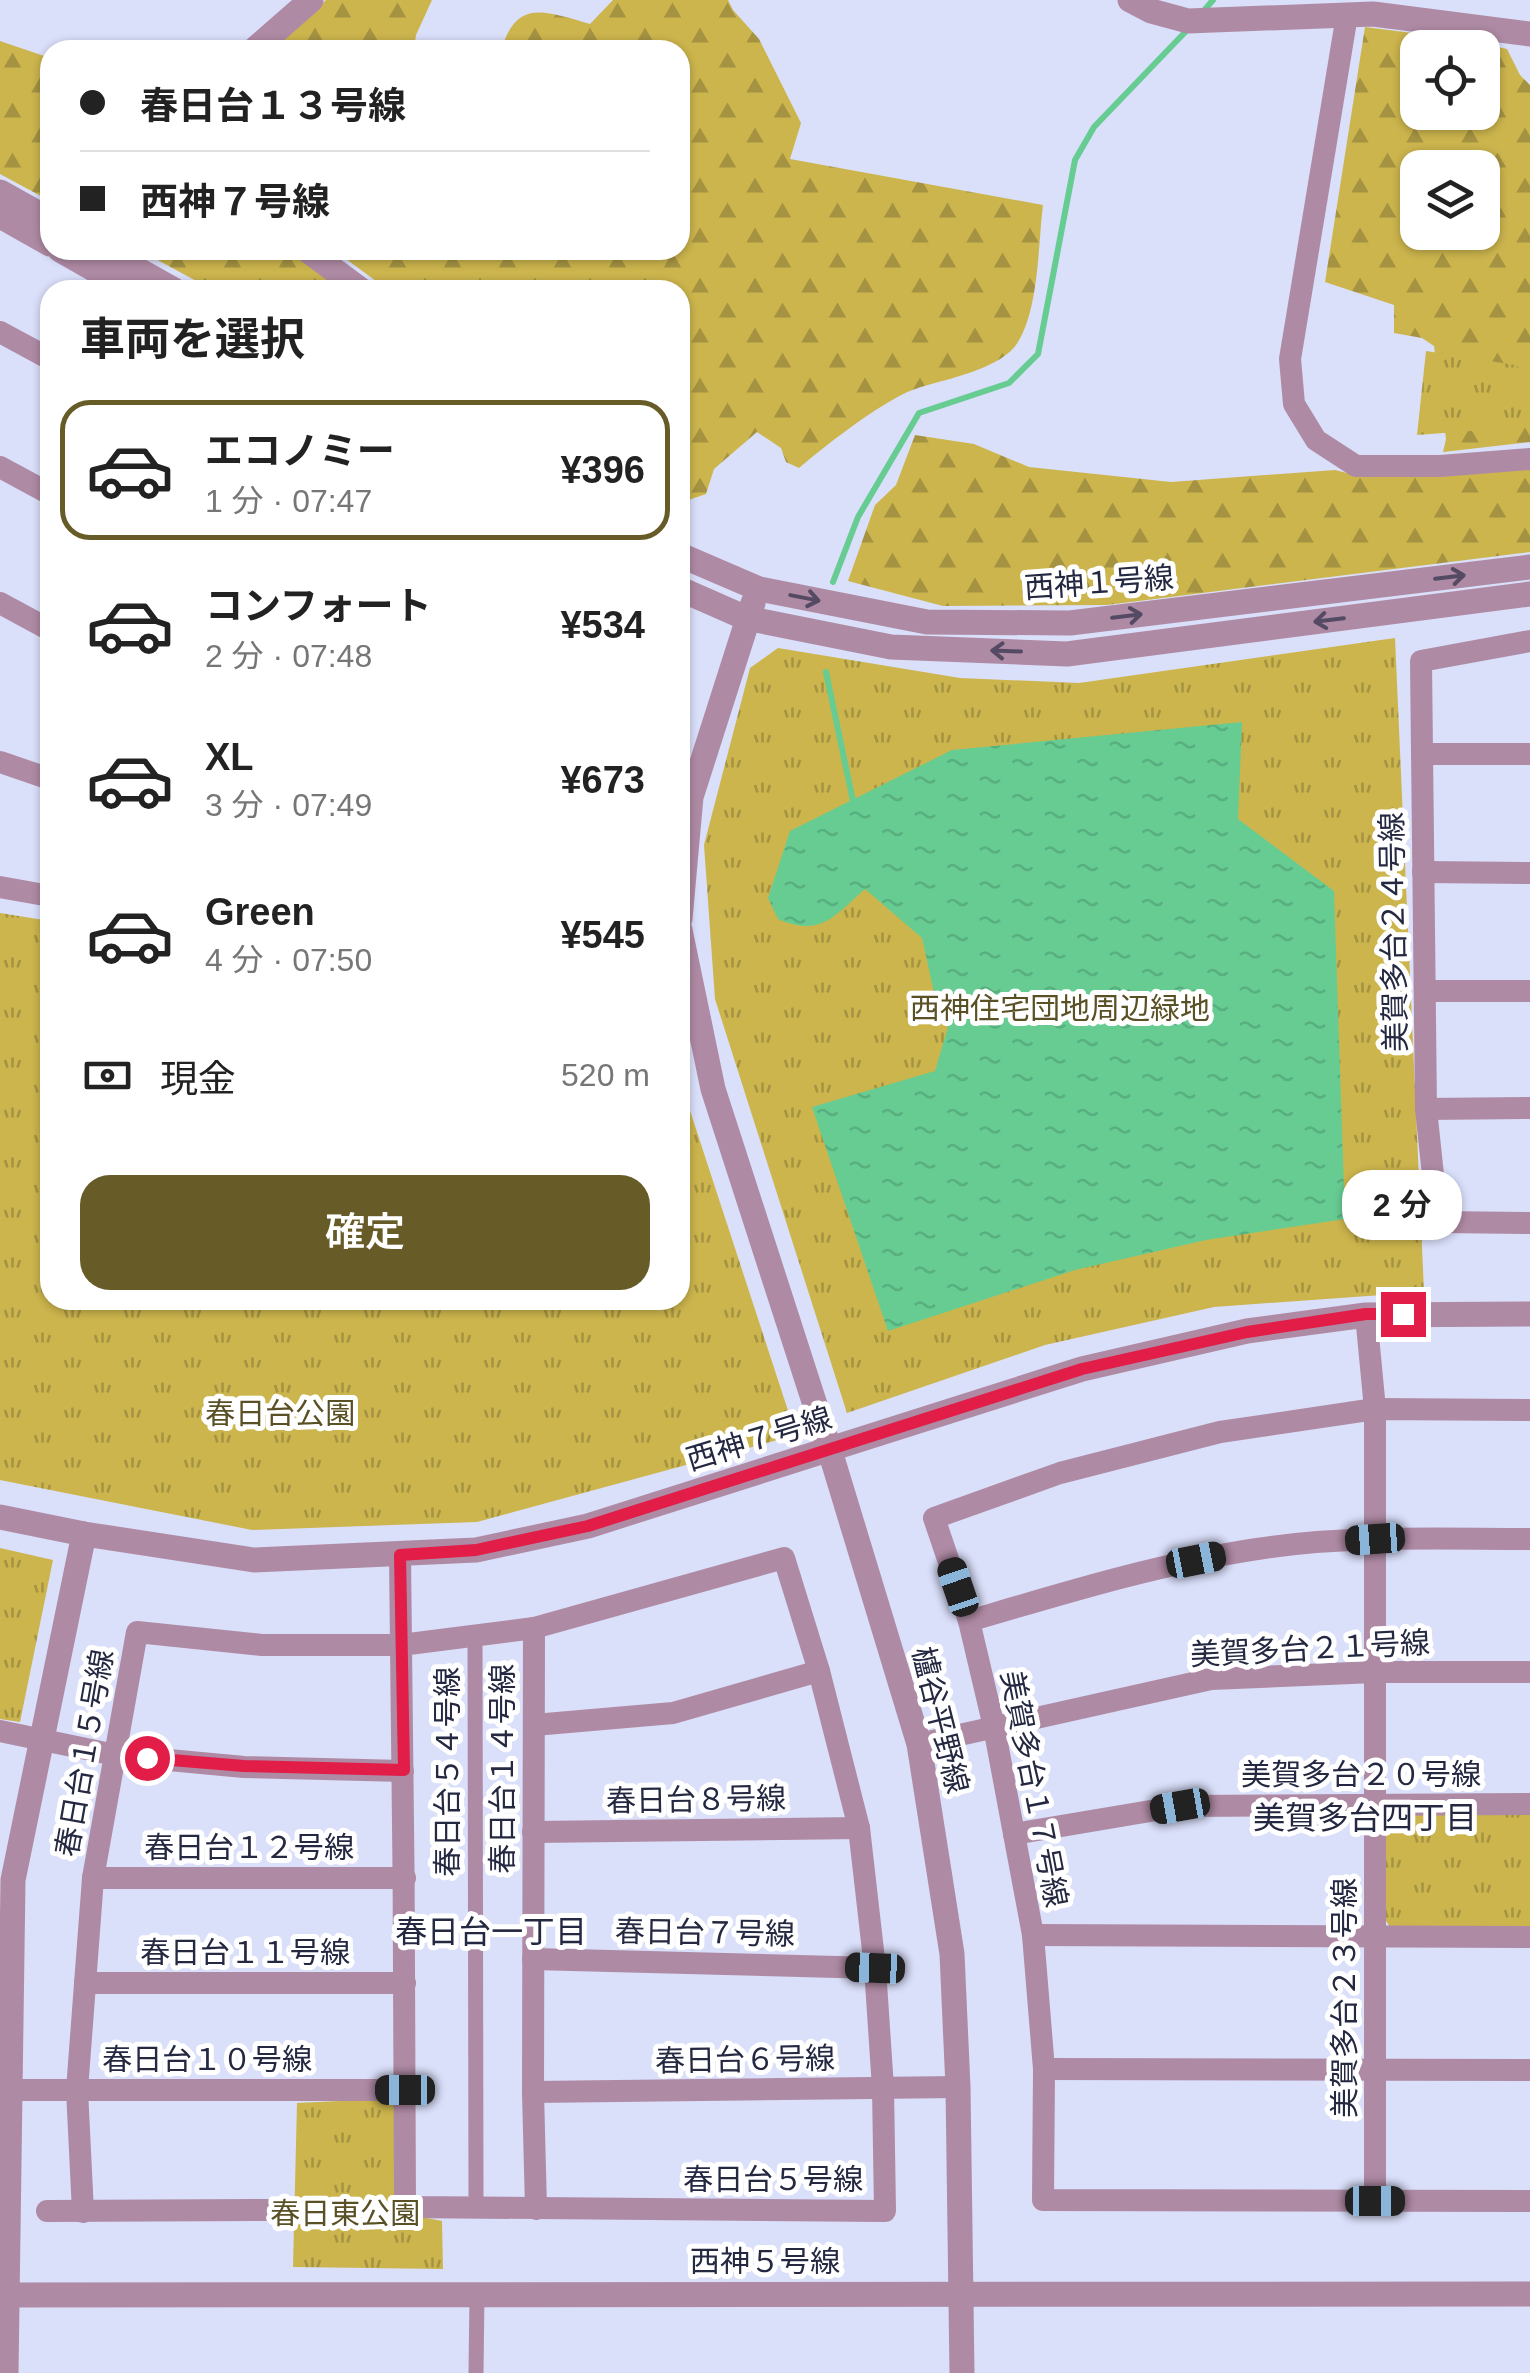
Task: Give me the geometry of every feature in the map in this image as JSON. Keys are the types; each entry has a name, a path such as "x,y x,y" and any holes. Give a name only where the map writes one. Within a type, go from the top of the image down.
{"street":[{"path":"265,40 311,0"},
{"path":"1130,0 1151,11 1198,21 1373,14 1530,34"},
{"path":"1347,15 1290,359 1294,404 1316,440 1356,466 1440,466 1530,459"},
{"path":"0,192 40,214"},
{"path":"0,216 40,238"},
{"path":"78,260 112,280"},
{"path":"121,260 156,280"},
{"path":"320,260 348,280"},
{"path":"0,332 40,354"},
{"path":"0,467 40,489"},
{"name":"西神１号線","path":"690,559 759,589 927,622 1070,623 1530,567"},
{"path":"690,797 746,618 759,589"},
{"name":"西神１号線","path":"690,593 746,618 891,647 1068,654 1530,594"},
{"path":"0,603 40,625"},
{"name":"美賀多台２４号線","path":"1530,642 1421,661 1426,1109 1438,1222 1530,1223"},
{"path":"1422,754 1530,754"},
{"path":"0,762 40,776"},
{"path":"1423,872 1530,873"},
{"path":"0,886 40,894"},
{"name":"櫨谷平野線","path":"690,977 714,1090 919,1744 952,1954 962,2373"},
{"path":"1424,991 1530,991"},
{"path":"1426,1109 1530,1108"},
{"name":"西神７号線","path":"0,1517 254,1560 476,1550 588,1526 1082,1369 1247,1332 1366,1314 1530,1314"},
{"name":"美賀多台２３号線","path":"1366,1314 1374,1410 1375,2201"},
{"name":"美賀多台１７号線","path":"1530,1410 1374,1410 1220,1432 1060,1473 934,1518 969,1622 994,1728 1032,1935 1044,2068 1043,2200 1530,2201"},
{"path":"6,2373 4,2090 13,1880 84,1534"},
{"path":"969,1622 1134,1572 1259,1548 1375,1539 1530,1539"},
{"name":"春日台５号線","path":"400,1555 406,2207 885,2211 883,2088 875,1968 858,1828 819,1670 784,1558 534,1628 402,1645"},
{"name":"春日台１４号線","path":"534,1628 532,2092 536,2209"},
{"name":"春日台１５号線","path":"83,2212 77,2090 92,1878 137,1632 262,1645 402,1645"},
{"name":"春日台５４号線","path":"475,1636 476,2208"},
{"path":"534,1725 674,1713 819,1670"},
{"name":"美賀多台２１号線","path":"919,1744 1211,1679 1375,1672 1530,1672"},
{"path":"0,1731 115,1755 244,1766 404,1770"},
{"name":"美賀多台２０号線","path":"1014,1834 1180,1806 1530,1804"},
{"name":"春日台８号線","path":"533,1832 858,1828"},
{"name":"春日台１２号線","path":"92,1878 405,1878"},
{"path":"1032,1935 1530,1937"},
{"name":"春日台７号線","path":"533,1959 875,1968"},
{"name":"春日台１１号線","path":"85,1983 405,1983"},
{"path":"1044,2068 1530,2070"},
{"name":"春日台６号線","path":"532,2092 958,2087"},
{"name":"春日台１０号線","path":"4,2090 405,2090"},
{"path":"47,2212 272,2210"},
{"path":"476,2373 477,2294"},
{"name":"西神５号線","path":"3,2295 1530,2294"}],"green space":[{"path":"326,0 432,0 415,40 281,40"},
{"path":"613,0 728,0 759,39 801,123 790,159 1043,205 1030,312 1018,342 988,366 892,400 799,468 786,462 781,448 757,432 714,469 706,494 690,500 690,280 374,280 348,260 690,260 690,40 505,40 515,23 533,13 590,24"},
{"path":"1365,27 1400,31 1400,130 1500,130 1500,48 1507,49 1520,75 1530,85 1530,442 1443,452 1446,439 1434,346 1422,338 1394,333 1394,305 1325,282"},
{"path":"0,41 40,55 40,196 0,174"},
{"path":"158,260 302,260 330,280 194,280"},
{"path":"1426,351 1515,365 1530,376 1530,420 1510,428 1417,435"},
{"path":"915,435 974,444 1029,467 1171,482 1335,470 1363,477 1530,465 1530,552 1107,605 943,606 848,581 875,505 896,485"},
{"name":"西神住宅団地周辺緑地","path":"1395,638 1424,1292 1214,1307 1045,1345 847,1413 715,999 704,845 750,668 778,648 960,678 1079,683"},
{"name":"春日台公園","path":"0,913 40,919 40,1310 690,1310 690,1111 796,1435 477,1522 252,1530 0,1480"},
{"path":"0,1548 53,1560 20,1722 0,1719"},
{"path":"1530,1814 1530,1927 1390,1927 1384,1918 1383,1826 1392,1815"},
{"name":"春日東公園","path":"383,2099 396,2107 402,2213 442,2221 443,2269 293,2267 297,2103"}],"water":[{"path":"1242,722 1238,819 1334,891 1345,1219 1206,1240 1075,1270 888,1331 812,1107 935,1071 948,1027 933,988 922,938 865,889 836,915 817,925 778,919 768,898 790,831 952,750"}],"waterway":[{"path":"1201,14 1213,0"},
{"path":"833,582 858,517 919,413 1009,383 1038,354 1075,160 1094,127 1190,27"},
{"path":"826,672 854,806"}],"district":[{"name":"美賀多台四丁目","path":"1365,1818"},
{"name":"春日台一丁目","path":"491,1932"}],"route":[{"path":"147,1758 244,1766 404,1770 400,1555 476,1550 588,1526 1082,1369 1247,1332 1366,1314 1403,1314"}]}
